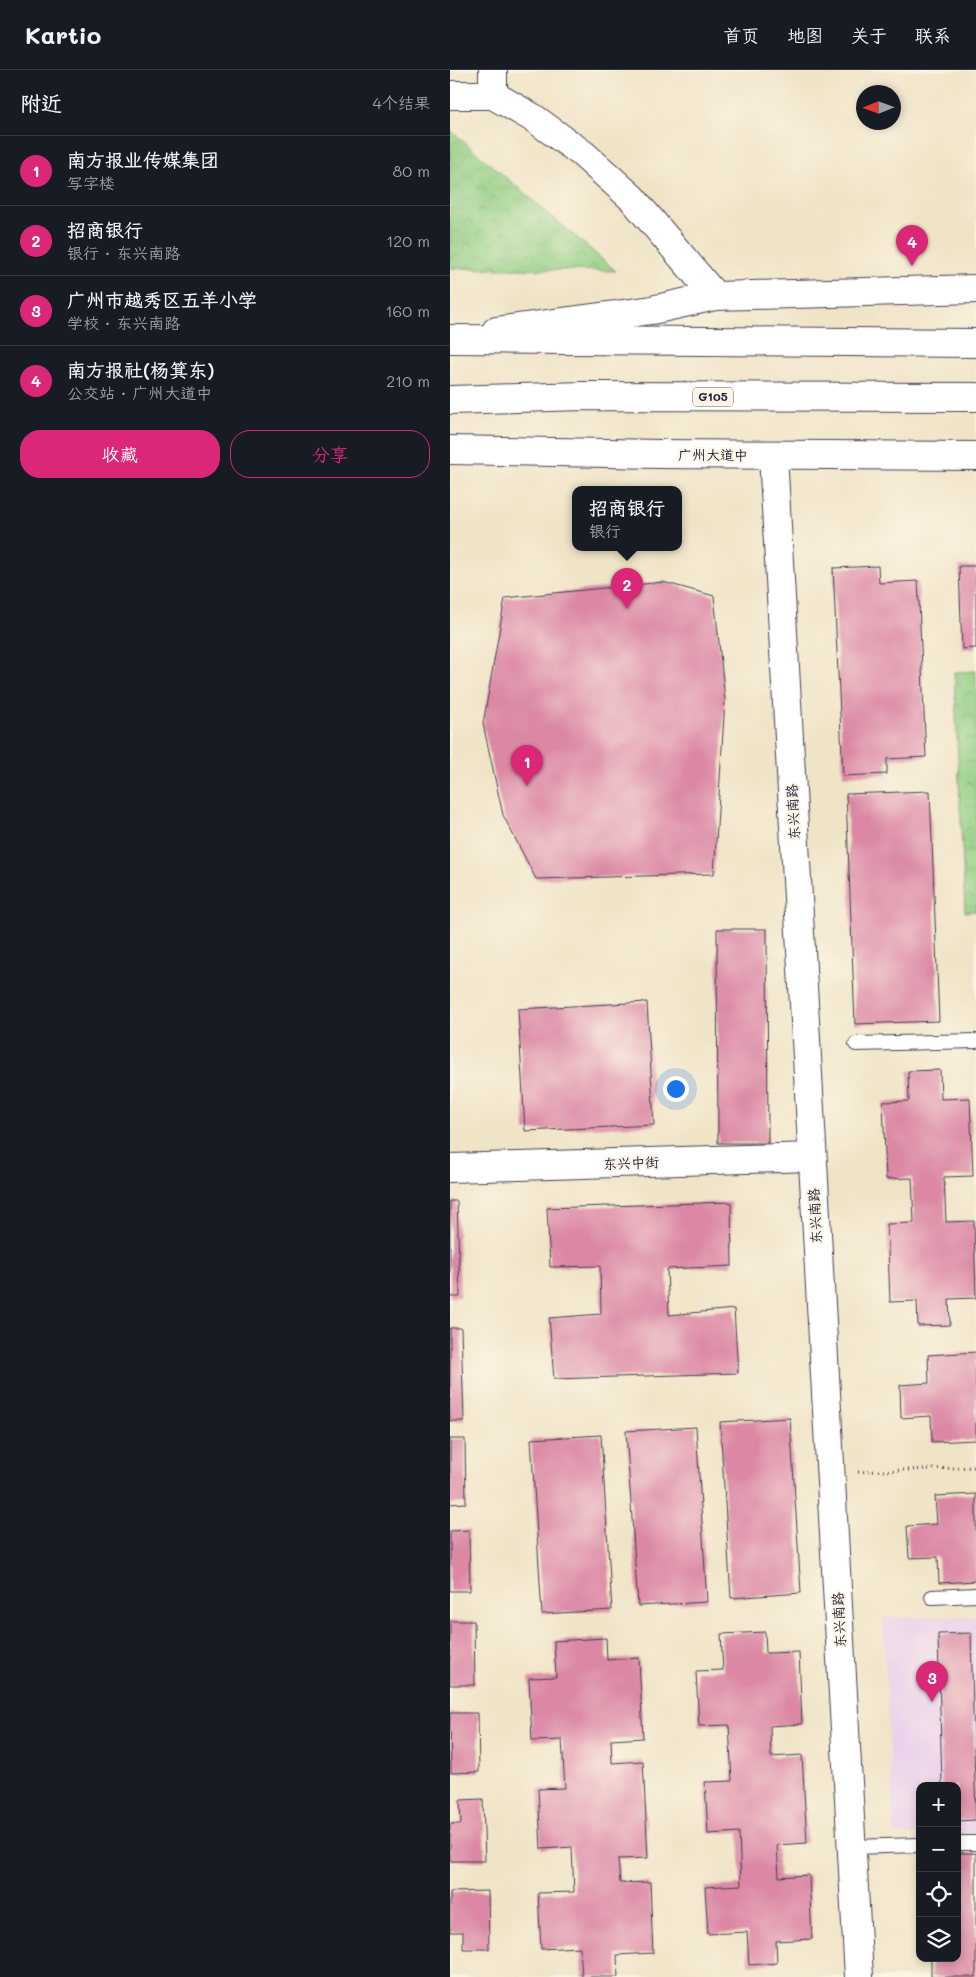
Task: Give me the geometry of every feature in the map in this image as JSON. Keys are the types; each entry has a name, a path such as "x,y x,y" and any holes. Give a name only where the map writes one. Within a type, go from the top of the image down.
{"main road":[{"path":"450,95 493,83 535,119 575,148 632,198 715,296"},
{"path":"450,338 652,310 715,296 976,288"},
{"path":"450,338 976,343"},
{"name":"G105","path":"450,400 583,396 976,397"},
{"name":"广州大道中","path":"450,450 976,456"},
{"name":"东兴南路","path":"773,455 859,1977"},
{"name":"东兴中街","path":"450,1168 812,1158"}],"lane":[{"path":"856,1044 976,1041"},
{"path":"932,1597 976,1595"},
{"path":"961,1843 976,1843"},
{"path":"851,1848 916,1845"}],"path":[{"path":"879,1472 976,1467"}],"shaded area":[{"path":"976,1616 976,1832 961,1833 961,1782 916,1782 916,1834 894,1835 883,1618"}],"green space":[{"path":"450,130 616,271 450,268"},
{"path":"976,671 976,911 965,912 954,672"}],"building":[{"path":"878,566 879,583 918,581 926,757 887,759 887,774 843,776 833,568"},
{"path":"959,566 976,566 976,648 962,649"},
{"path":"663,582 714,596 725,700 714,874 536,879 503,815 483,724 505,598"},
{"path":"930,791 939,1021 855,1024 846,794"},
{"path":"717,929 767,929 768,1143 718,1143"},
{"path":"647,1002 654,1125 525,1131 518,1009"},
{"path":"940,1070 941,1099 970,1098 973,1176 944,1177 946,1222 974,1221 976,1298 949,1299 950,1325 918,1326 917,1301 890,1302 887,1224 914,1223 912,1178 886,1179 883,1102 909,1101 908,1071"},
{"path":"450,1201 457,1201 460,1297 450,1297"},
{"path":"731,1202 732,1266 667,1269 669,1315 734,1309 738,1373 554,1379 549,1318 601,1314 600,1266 550,1267 547,1208"},
{"path":"450,1328 461,1328 464,1421 450,1421"},
{"path":"976,1352 976,1440 932,1442 931,1416 901,1418 900,1385 929,1383 928,1355"},
{"path":"790,1418 801,1593 731,1598 720,1422"},
{"path":"696,1427 707,1602 638,1606 626,1431"},
{"path":"601,1435 612,1610 542,1614 531,1439"},
{"path":"450,1439 465,1439 466,1503 450,1504"},
{"path":"976,1494 976,1581 939,1583 938,1557 909,1558 907,1526 937,1524 935,1496"},
{"path":"469,1530 470,1591 450,1591 450,1531"},
{"path":"450,1621 474,1621 475,1685 450,1685"},
{"path":"765,1632 766,1653 799,1652 802,1724 770,1726 771,1757 802,1755 807,1843 777,1845 779,1877 809,1875 812,1939 776,1941 777,1963 749,1965 747,1932 708,1934 705,1887 741,1885 739,1832 708,1834 705,1782 732,1781 729,1725 699,1726 696,1671 723,1670 721,1634"},
{"path":"971,1633 976,1820 961,1821 961,1782 942,1782 938,1634"},
{"path":"606,1638 607,1660 639,1658 643,1738 611,1740 612,1763 643,1761 648,1858 618,1859 620,1883 650,1882 653,1953 617,1955 618,1977 582,1977 580,1947 541,1949 538,1893 574,1892 572,1847 541,1849 538,1789 565,1788 562,1740 532,1741 529,1678 556,1677 554,1641"},
{"path":"450,1713 478,1713 479,1772 451,1773"},
{"path":"483,1799 485,1861 450,1861 450,1824 461,1824 460,1800"},
{"path":"961,1853 976,1853 976,1977 931,1977 931,1962 961,1962"},
{"path":"488,1891 489,1949 463,1949 463,1932 450,1932 450,1892"}],"place":[{"name":"南方报社(杨箕东)","path":"912,266"},
{"name":"招商银行","path":"627,609"},
{"name":"南方报业传媒集团","path":"527,786"},
{"name":"广州市越秀区五羊小学","path":"932,1702"}]}
